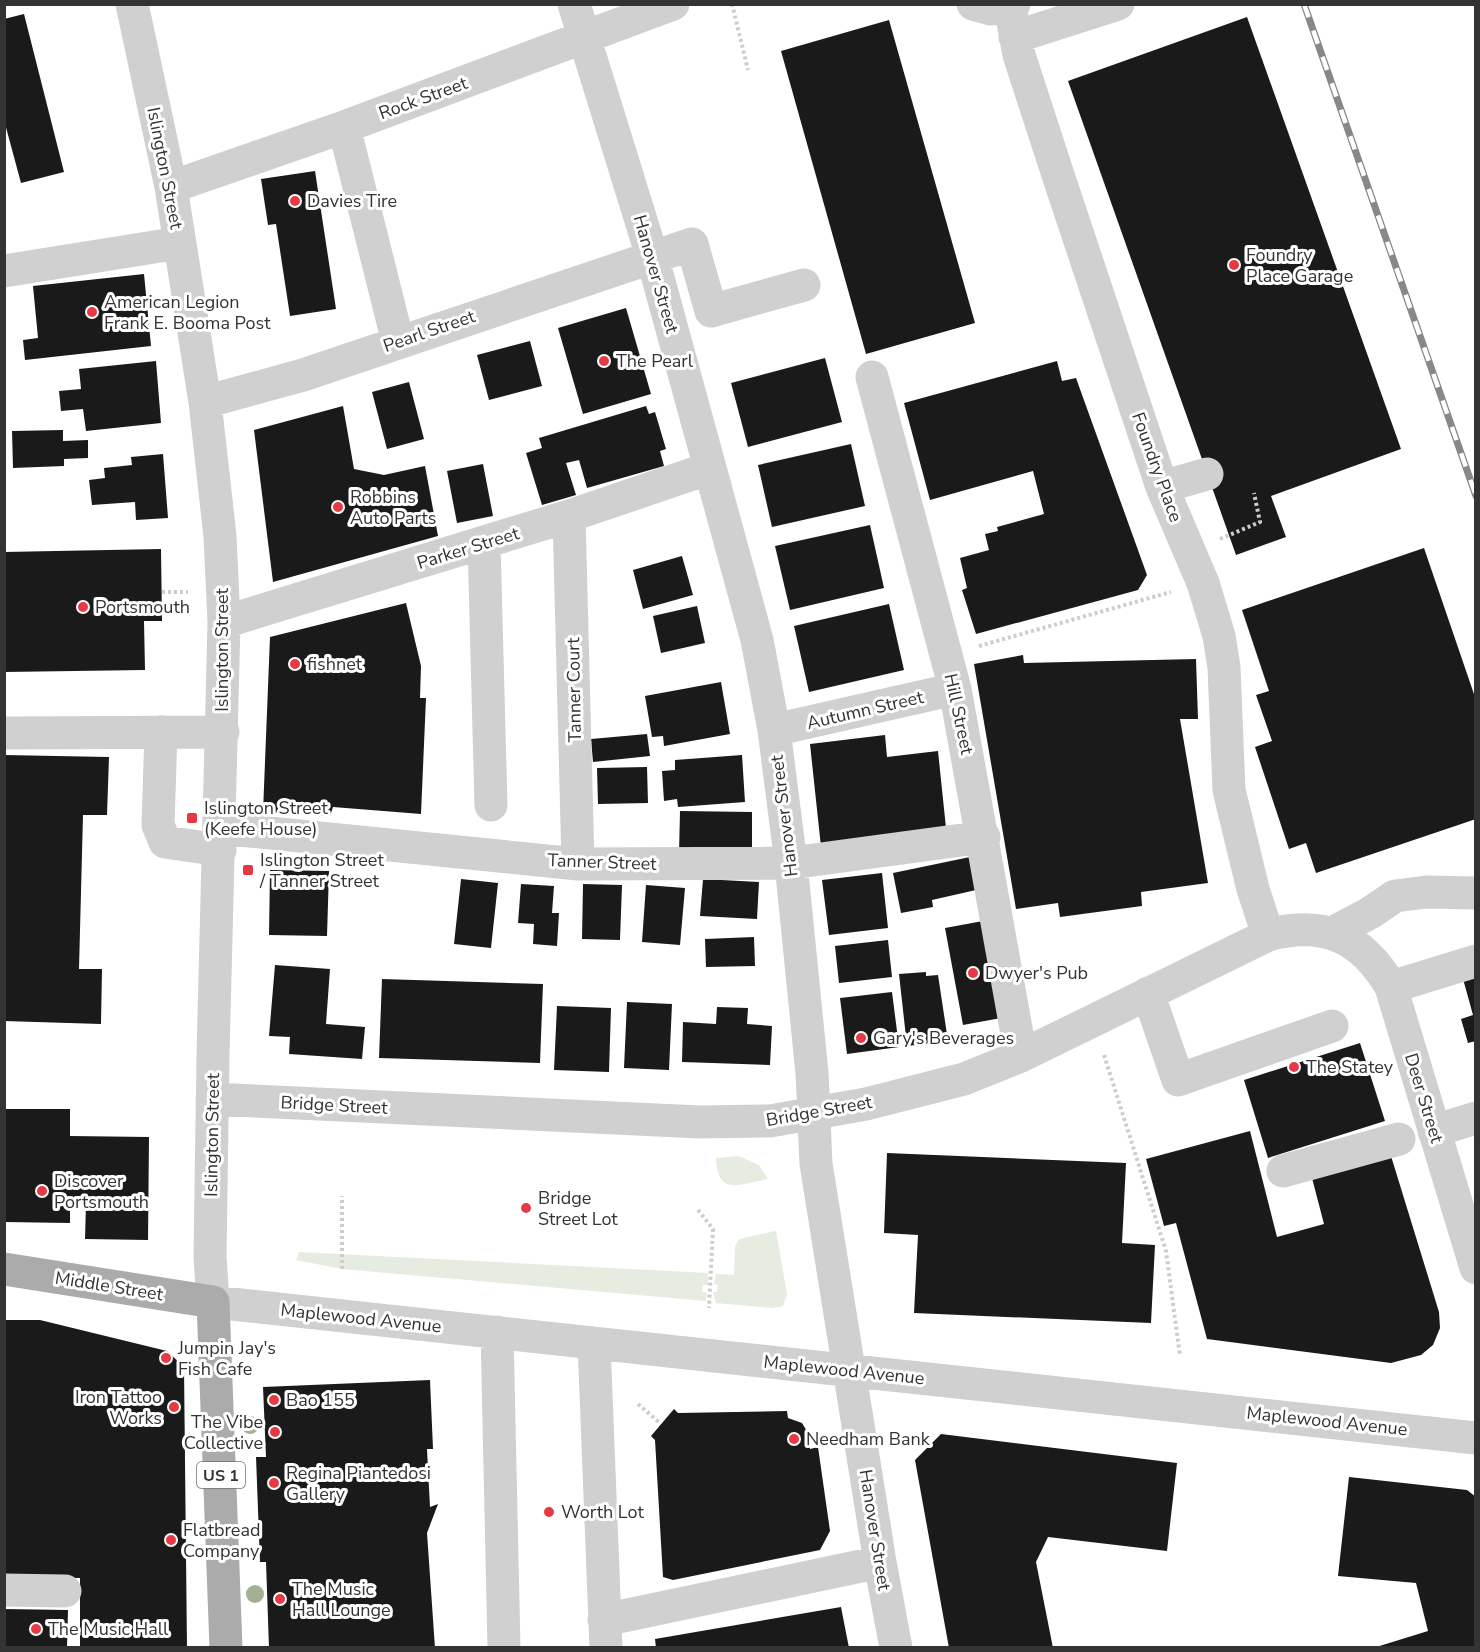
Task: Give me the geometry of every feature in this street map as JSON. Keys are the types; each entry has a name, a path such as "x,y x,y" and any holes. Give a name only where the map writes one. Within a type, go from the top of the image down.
{"main road":[{"name":"Middle Street","path":"4,1269 213,1302"},
{"name":"US 1","path":"213,1302 226,1647"}],"street":[{"name":"Islington Street","path":"132,4 171,187 205,402 218,510 224,622 212,1099 210,1256 213,1302"},
{"name":"Hanover Street","path":"574,4 652,256 757,640 774,730 790,863 816,1164 879,1562 896,1647"},
{"name":"Rock Street","path":"171,187 344,127 673,4"},
{"path":"973,4 1013,16 1118,4"},
{"name":"Foundry Place","path":"1013,16 1060,181 1162,487 1203,583 1219,636 1224,667 1229,790 1247,868 1268,934"},
{"path":"344,127 398,342"},
{"path":"4,270 179,243"},
{"name":"Pearl Street","path":"205,402 303,375 692,244 711,311 804,285"},
{"name":"Hill Street","path":"872,377 955,689 984,837 1022,1056"},
{"name":"Parker Street","path":"224,622 484,543 710,468"},
{"path":"1162,487 1207,474"},
{"name":"Tanner Court","path":"569,516 578,864"},
{"path":"484,543 491,805"},
{"name":"Autumn Street","path":"774,730 955,689"},
{"name":"Tanner Street","path":"161,732 158,825 165,842 220,839 578,864 790,863 984,837"},
{"path":"4,733 223,732"},
{"path":"1341,937 1395,896 1427,892 1476,893"},
{"name":"Bridge Street","path":"212,1099 700,1122 770,1121 866,1104 964,1079 1022,1056 1268,934 1294,928 1341,937"},
{"name":"Deer Street","path":"1341,937 1367,954 1391,987 1476,1268"},
{"path":"1391,987 1476,961"},
{"path":"1148,993 1178,1080 1332,1026"},
{"path":"1434,1131 1476,1118"},
{"path":"1283,1171 1399,1139"},
{"name":"Maplewood Avenue","path":"213,1302 1476,1438"},
{"path":"497,1332 504,1647"},
{"path":"594,1342 605,1634 879,1562"},
{"path":"4,1590 65,1591"}],"path":[{"path":"732,4 748,70"},
{"path":"1214,542 1260,522 1254,493"},
{"path":"973,640 975,647 1203,583"},
{"path":"162,592 189,592"},
{"path":"1104,1055 1166,1251 1180,1356"},
{"path":"342,1196 342,1269"},
{"path":"698,1210 712,1229 709,1308"},
{"path":"638,1404 661,1424"}],"shaded area":[{"path":"739,1156 759,1165 768,1179 739,1185 726,1183 721,1178 716,1158"},
{"path":"776,1231 787,1294 783,1306 772,1308 716,1303 713,1292 717,1292 718,1285 714,1284 716,1274 734,1275 735,1247 739,1239"},
{"path":"299,1252 708,1273 708,1285 703,1285 702,1292 707,1293 706,1301 342,1269 296,1260"}],"building":[{"path":"24,14 64,172 21,183 4,120 4,19"},
{"name":"Foundry Place Garage","path":"1247,17 1401,449 1271,496 1286,537 1236,555 1068,81"},
{"path":"889,20 975,323 866,354 781,51"},
{"path":"315,171 336,309 290,316 276,224 268,225 261,179"},
{"name":"American Legion Frank E. Booma Post","path":"144,274 151,346 25,360 23,340 38,338 33,286"},
{"name":"The Pearl","path":"626,308 651,394 583,414 558,328"},
{"path":"530,341 542,386 489,400 477,355"},
{"path":"825,358 842,422 748,447 731,383"},
{"path":"156,361 161,423 86,431 83,409 61,411 59,391 81,389 79,369"},
{"path":"1057,361 1062,381 1076,378 1147,575 1138,590 976,634 962,590 967,588 960,558 989,550 985,534 998,531 997,527 1044,514 1033,471 930,500 904,403"},
{"path":"409,382 424,439 387,449 372,392"},
{"path":"343,406 354,469 384,475 425,466 438,536 273,582 254,430"},
{"path":"646,406 649,414 655,412 666,449 660,451 664,466 587,488 579,460 566,463 576,495 542,505 526,453 542,448 539,438"},
{"path":"63,430 63,441 88,440 88,458 64,459 64,466 13,468 12,431"},
{"path":"851,444 865,506 772,527 758,465"},
{"path":"163,454 168,518 136,520 135,502 92,505 89,480 105,478 104,468 132,465 131,457"},
{"path":"483,464 493,516 457,523 447,471"},
{"path":"870,525 884,588 790,610 775,546"},
{"path":"1424,548 1476,700 1476,819 1316,873 1306,843 1289,849 1255,747 1272,741 1256,695 1269,691 1242,610"},
{"name":"Portsmouth","path":"161,549 162,621 144,621 145,670 4,672 4,552"},
{"path":"682,556 693,595 643,609 633,570"},
{"path":"406,603 421,666 420,698 426,698 421,814 333,807 330,816 263,812 270,637"},
{"path":"889,604 904,670 809,692 794,626"},
{"path":"697,606 705,643 661,653 653,616"},
{"path":"1023,655 1024,663 1196,659 1198,719 1180,719 1208,883 1141,892 1142,906 1060,917 1058,903 1016,909 974,664"},
{"path":"721,682 730,734 664,746 663,736 652,737 645,696"},
{"path":"647,734 650,756 593,762 591,739"},
{"path":"885,735 887,757 938,751 946,828 821,847 810,744"},
{"path":"4,755 109,757 107,815 83,815 79,969 102,969 101,1024 4,1021"},
{"path":"742,755 745,802 678,807 677,799 664,801 662,771 675,770 675,760"},
{"path":"647,767 648,803 598,804 597,768"},
{"path":"680,811 752,812 752,854 679,854"},
{"path":"970,857 976,890 932,900 933,907 901,913 893,873"},
{"path":"270,870 329,871 327,936 269,935"},
{"path":"882,873 888,928 829,935 822,880"},
{"path":"461,879 498,883 491,948 454,944"},
{"path":"703,879 759,882 757,919 700,916"},
{"path":"521,884 554,886 552,913 559,913 557,946 533,944 534,924 518,923"},
{"path":"583,884 622,885 620,940 582,939"},
{"path":"646,885 685,888 680,945 642,942"},
{"name":"Dwyer's Pub","path":"983,921 1001,1018 963,1025 945,928"},
{"path":"754,937 755,966 706,967 705,939"},
{"path":"888,940 892,977 839,983 835,946"},
{"path":"1476,964 1476,1041 1468,1043 1461,1019 1473,1015 1460,968"},
{"path":"275,965 330,969 326,1024 365,1027 362,1059 289,1054 290,1037 269,1036"},
{"path":"926,972 926,976 938,975 948,1041 907,1046 899,974"},
{"path":"382,979 543,984 540,1063 379,1058"},
{"path":"892,992 899,1047 847,1054 840,998"},
{"path":"627,1002 672,1004 669,1070 624,1068"},
{"path":"557,1006 611,1008 609,1072 554,1070"},
{"path":"717,1007 748,1008 747,1024 772,1026 770,1065 682,1062 683,1022 716,1024"},
{"path":"1360,1043 1385,1121 1268,1158 1244,1080"},
{"path":"4,1109 70,1109 70,1136 149,1137 148,1240 85,1239 86,1203 70,1202 70,1223 4,1222"},
{"path":"1250,1131 1277,1237 1324,1224 1312,1178 1391,1156 1439,1312 1440,1328 1433,1345 1421,1355 1391,1363 1207,1339 1176,1223 1164,1226 1146,1159"},
{"path":"887,1153 1126,1163 1122,1243 1155,1245 1151,1323 914,1313 918,1235 884,1233"},
{"path":"4,1320 40,1320 167,1351 184,1367 187,1648 80,1648 80,1578 4,1577"},
{"path":"430,1380 433,1449 427,1449 430,1507 438,1504 427,1533 435,1648 269,1648 266,1562 260,1562 256,1457 266,1457 263,1387"},
{"path":"674,1409 678,1413 787,1411 788,1418 802,1423 810,1436 810,1449 818,1447 830,1531 820,1550 673,1580 663,1577 655,1440 651,1436"},
{"path":"941,1434 1177,1463 1167,1551 1048,1537 1036,1562 1053,1648 949,1648 915,1460"},
{"path":"1349,1477 1467,1490 1476,1497 1476,1648 1373,1648 1428,1631 1416,1583 1338,1576"},
{"path":"841,1607 849,1648 656,1648 655,1639"},
{"name":"The Music Hall","path":"4,1609 68,1610 67,1648 4,1648"}],"railway":[{"path":"1304,4 1476,496"}],"place":[{"name":"Davies Tire","path":"295,201"},
{"name":"Foundry Place Garage","path":"1234,265"},
{"name":"American Legion Frank E. Booma Post","path":"92,312"},
{"name":"The Pearl","path":"604,361"},
{"name":"Robbins Auto Parts","path":"338,507"},
{"name":"Portsmouth","path":"83,607"},
{"name":"fishnet","path":"295,664"},
{"name":"Islington Street (Keefe House)","path":"192,818"},
{"name":"Islington Street / Tanner Street","path":"248,870"},
{"name":"Dwyer's Pub","path":"973,973"},
{"name":"Gary's Beverages","path":"861,1038"},
{"name":"The Statey","path":"1294,1067"},
{"name":"Discover Portsmouth","path":"42,1191"},
{"name":"Bridge Street Lot","path":"526,1208"},
{"name":"Jumpin Jay's Fish Cafe","path":"166,1358"},
{"name":"Bao 155","path":"274,1400"},
{"name":"Iron Tattoo Works","path":"174,1407"},
{"name":"The Vibe Collective","path":"275,1432"},
{"name":"Needham Bank","path":"794,1439"},
{"name":"Regina Piantedosi Gallery","path":"274,1483"},
{"name":"Worth Lot","path":"549,1512"},
{"name":"Flatbread Company","path":"171,1540"},
{"name":"The Music Hall Lounge","path":"280,1599"},
{"name":"The Music Hall","path":"36,1629"}]}
